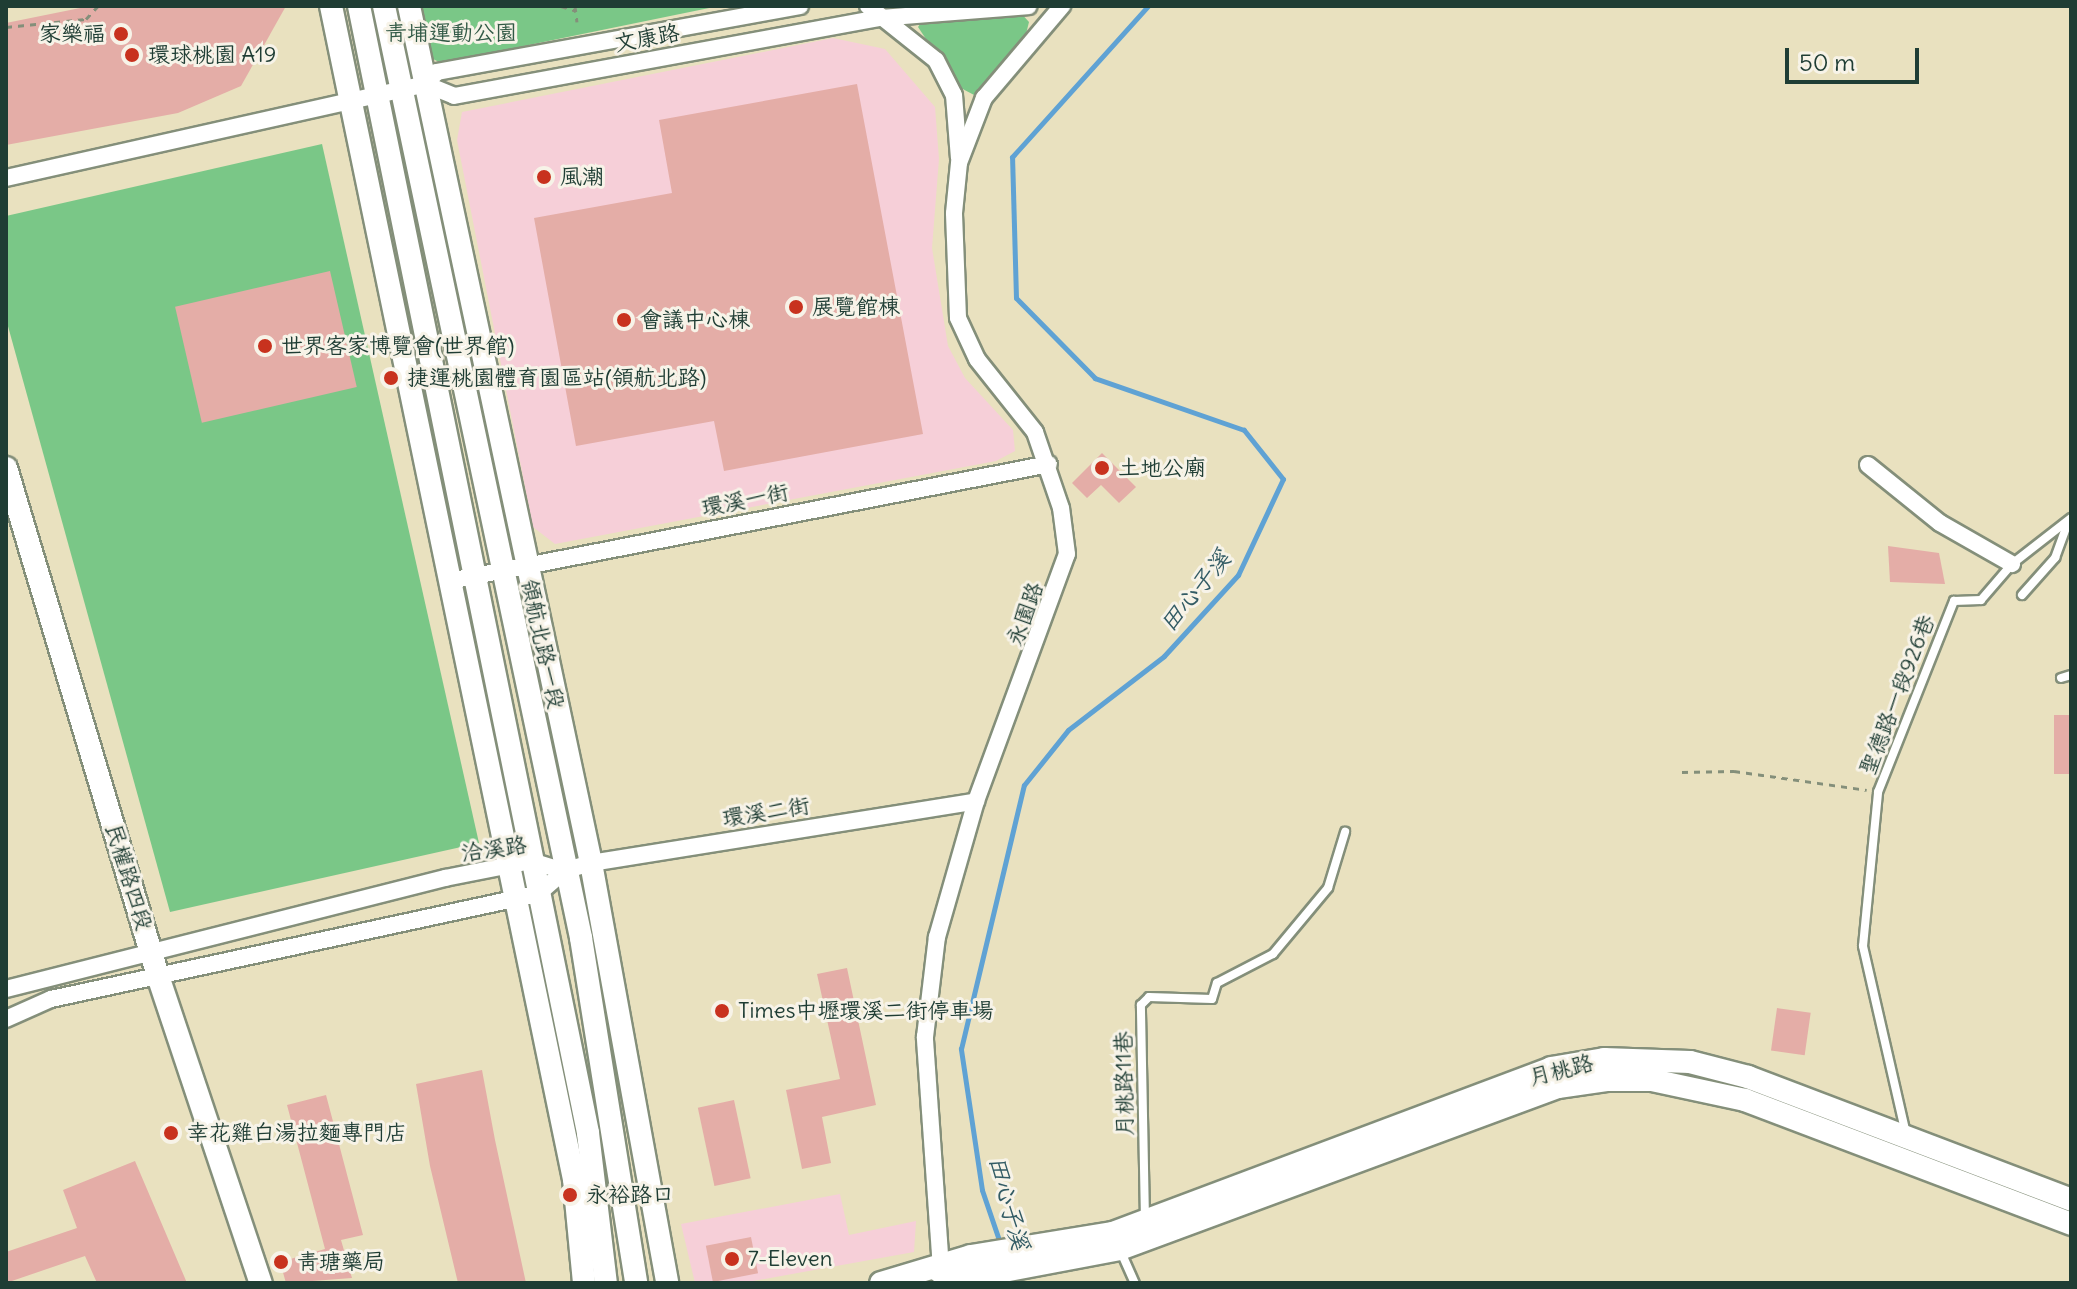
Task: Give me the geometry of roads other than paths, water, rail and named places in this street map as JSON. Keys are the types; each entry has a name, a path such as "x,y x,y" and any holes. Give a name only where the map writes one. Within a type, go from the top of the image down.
{"street":[{"path":"331,6 460,578 531,861 588,1133 606,1283"},
{"path":"359,6 508,866 574,1179 584,1283"},
{"name":"領航北路一段","path":"384,6 564,871 629,1203 636,1283"},
{"name":"領航北路一段","path":"409,6 591,863 667,1283"},
{"name":"文康路","path":"6,178 350,99 402,90 425,84 449,69 800,6"},
{"name":"文康路","path":"425,84 454,96 874,12 1029,6"},
{"name":"永園路","path":"941,1277 925,1037 937,937 976,801 1067,554 1049,464 1035,432 977,359 958,318 959,163 984,98 1062,6"},
{"path":"874,12 911,34 936,60 954,95 959,163"},
{"name":"環溪一街","path":"460,578 1049,464"},
{"path":"1868,465 1940,523 2012,564"},
{"name":"民權路四段","path":"6,468 158,976 261,1283"},
{"name":"環溪二街","path":"564,871 591,863 976,801"},
{"name":"洽溪路","path":"6,989 151,949 531,861 564,871"},
{"path":"6,1019 51,999 538,894 564,871"},
{"name":"月桃路","path":"941,1277 971,1266 1117,1241 1426,1126 1551,1068 1656,1058 1748,1077 2071,1200"},
{"name":"月桃路","path":"1117,1241 1145,1221 1426,1126 1558,1087 1652,1080 1745,1100 2071,1224"},
{"path":"881,1283 941,1277"}],"lane":[{"name":"聖德路一段926巷","path":"1906,1135 1863,946 1878,792 1954,601 1981,600 2012,564 2070,520"},
{"name":"聖德路一段926巷","path":"2022,595 2055,558 2070,520"},
{"name":"月桃路11巷","path":"1145,1221 1141,1005 1149,997 1212,999 1217,983 1273,954 1328,888 1345,832"},
{"path":"1117,1241 1135,1283"}],"waterway":[{"name":"田心子溪","path":"1000,1243 982,1190 961,1049 1024,785 1068,730 1164,656 1238,575 1283,479 1244,430 1095,378 1016,298 1012,157 1148,6"}],"place":[{"name":"家樂福","path":"121,34"},
{"name":"環球桃園 A19","path":"132,55"},
{"name":"風潮","path":"544,177"},
{"name":"展覽館棟","path":"796,307"},
{"name":"會議中心棟","path":"624,320"},
{"name":"世界客家博覽會(世界館)","path":"265,346"},
{"name":"捷運桃園體育園區站(領航北路)","path":"391,378"},
{"name":"土地公廟","path":"1102,468"},
{"name":"Times中壢環溪二街停車場","path":"722,1011"},
{"name":"幸花雞白湯拉麵專門店","path":"171,1133"},
{"name":"永裕路口","path":"570,1195"},
{"name":"7-Eleven","path":"732,1259"},
{"name":"青瑭藥局","path":"281,1262"}],"park label":[{"name":"青埔運動公園","path":"451,33"}]}
